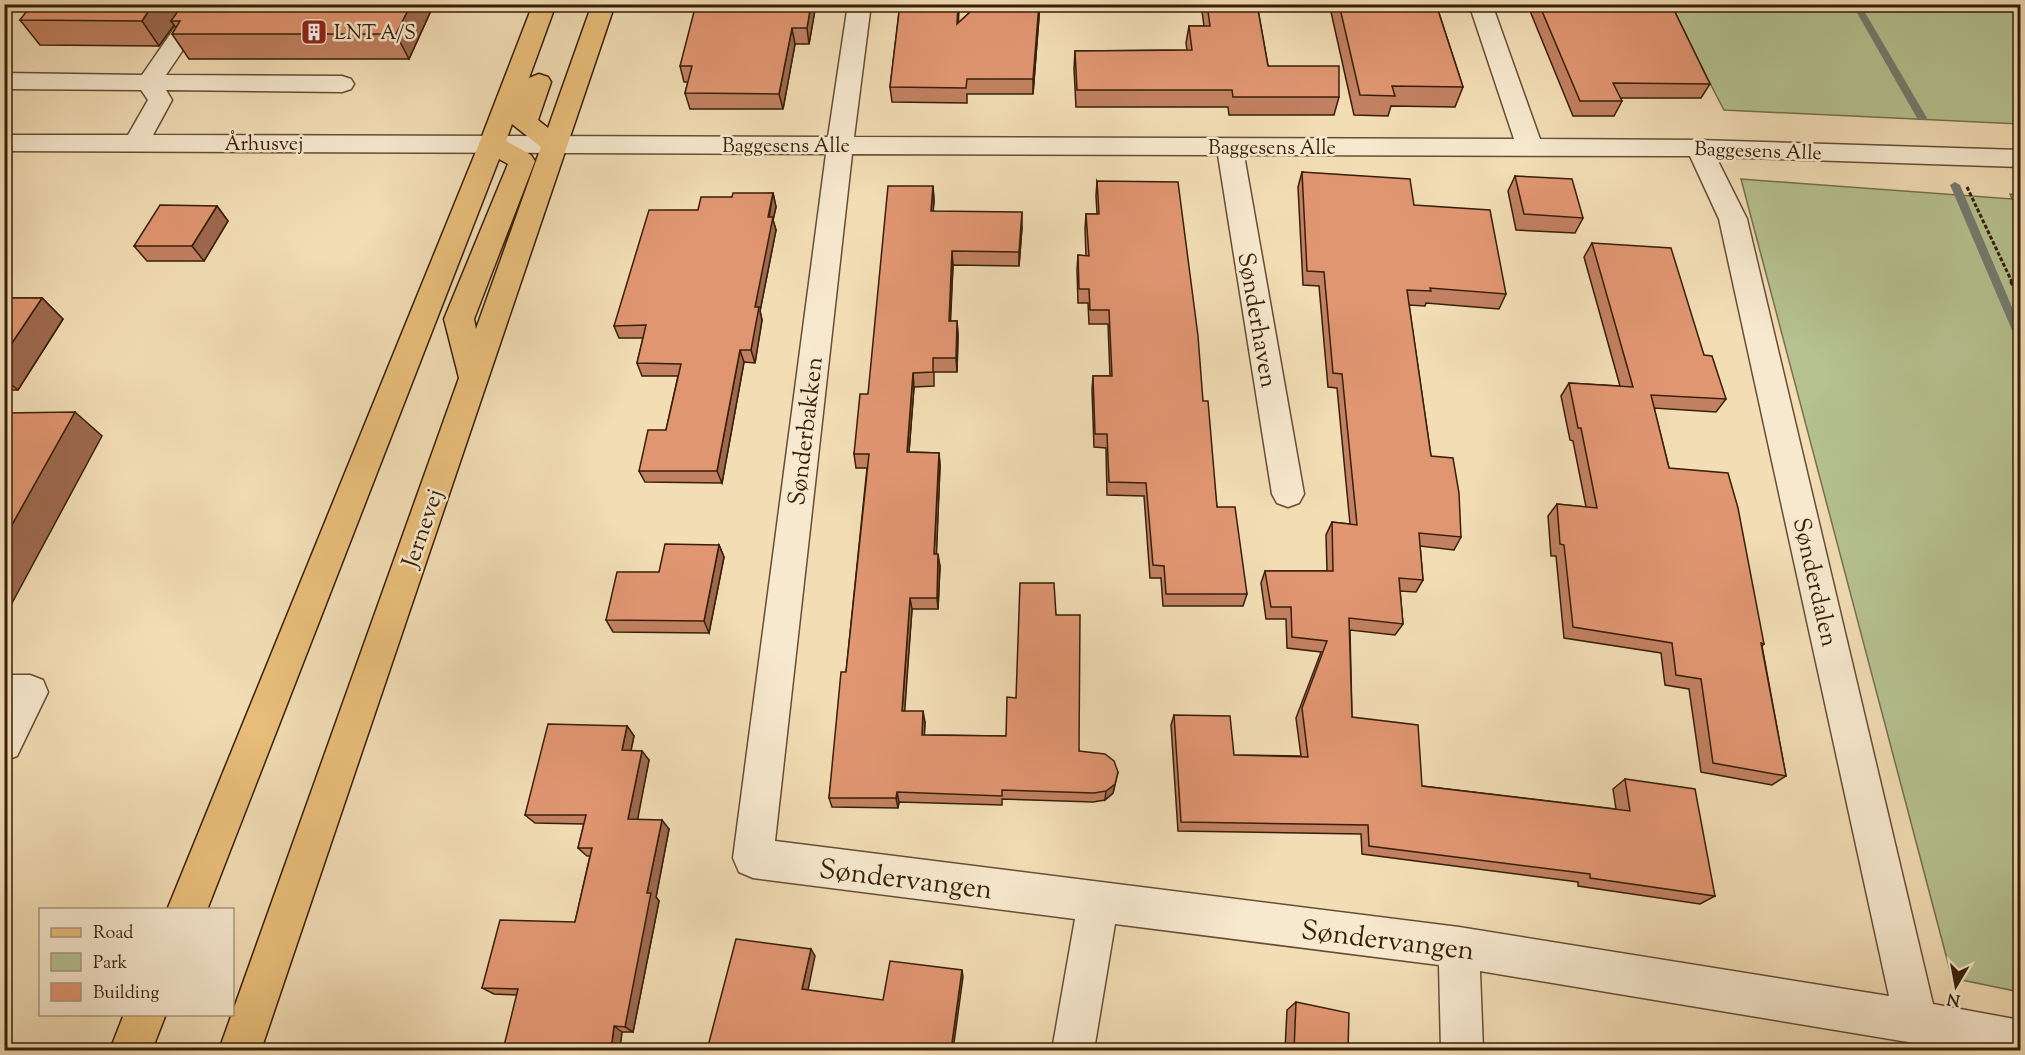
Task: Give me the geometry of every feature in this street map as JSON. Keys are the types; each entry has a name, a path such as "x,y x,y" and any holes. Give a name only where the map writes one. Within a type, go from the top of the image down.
{"main road":[{"path":"187,908 492,144 545,4"},
{"path":"540,145 524,123 566,4"},
{"name":"Jernevej","path":"240,1050 474,378 540,145 604,4"},
{"path":"474,378 459,319 522,161 492,144"},
{"path":"130,1050 144,1016"}],"street":[{"path":"149,82 203,4"},
{"name":"Sønderbakken","path":"753,858 840,146 860,4"},
{"path":"1479,4 1530,147"},
{"path":"4,81 342,84"},
{"path":"136,142 160,100 149,82"},
{"name":"Århusvej","path":"4,143 540,145"},
{"name":"Baggesens Alle","path":"540,145 1699,148 2020,158"},
{"name":"Sønderhaven","path":"1229,146 1288,494"},
{"name":"Sønderdalen","path":"1699,148 1733,219 1916,1022"},
{"path":"4,692 30,692 4,744"},
{"name":"Søndervangen","path":"753,858 1459,947 2020,1041"},
{"path":"1073,1050 1098,902"},
{"path":"1459,947 1462,1050"}],"path":[{"path":"1965,183 2020,300"}],"green space":[{"path":"1669,5 2020,5 2020,124 1724,110"},
{"path":"1741,179 2012,199 2010,194 2020,195 2020,992 1952,978"}],"building":[{"path":"32,4 153,4 142,21 20,20"},
{"path":"183,4 411,4 396,34 172,34 180,21 171,21"},
{"path":"696,4 811,4 807,28 792,28 779,94 685,93 692,66 680,66"},
{"path":"900,4 958,4 957,24 979,4 1039,4 1033,79 967,79 966,88 890,87"},
{"path":"1207,4 1257,4 1268,66 1339,66 1339,97 1233,97 1232,90 1077,90 1075,51 1192,50 1189,26 1210,26"},
{"path":"1339,4 1436,4 1463,87 1392,86 1395,96 1360,95"},
{"path":"1539,4 1671,4 1710,84 1613,83 1622,101 1580,101"},
{"path":"1302,172 1410,179 1414,205 1490,210 1506,294 1430,288 1431,291 1407,290 1431,456 1453,458 1459,493 1461,537 1419,533 1423,580 1399,578 1403,624 1349,618 1352,717 1418,725 1422,786 1630,811 1625,779 1695,789 1715,896 1590,878 1590,874 1369,846 1368,825 1181,822 1174,715 1230,716 1234,755 1308,757 1302,708 1327,641 1292,637 1291,607 1271,607 1265,571 1333,571 1332,522 1357,525 1342,374 1333,373 1324,272 1307,271"},
{"path":"1515,176 1572,179 1583,218 1524,214"},
{"path":"1097,181 1178,182 1198,336 1203,401 1208,401 1217,507 1235,507 1247,594 1166,594 1164,566 1153,565 1146,483 1109,482 1107,434 1095,434 1093,376 1112,376 1109,310 1090,310 1089,289 1079,289 1078,255 1089,256 1086,214 1099,214"},
{"path":"888,186 933,186 931,211 1022,212 1019,252 952,251 949,321 957,321 956,358 933,358 933,372 913,373 907,452 939,453 934,554 938,554 937,598 910,598 902,711 923,711 922,735 1006,736 1007,697 1016,698 1020,583 1054,583 1056,615 1080,615 1079,751 1105,754 1114,761 1118,772 1115,784 1106,791 1094,793 1002,790 1002,796 897,792 896,798 829,798 841,672 846,672 869,454 854,454 860,394 868,394"},
{"path":"733,193 773,193 768,217 773,217 755,307 759,307 751,350 740,350 717,471 639,471 648,430 666,430 681,364 637,363 646,325 614,326 649,210 698,210 701,197 732,197"},
{"path":"160,205 217,206 192,246 134,246"},
{"path":"1592,243 1671,248 1704,355 1712,356 1726,399 1651,395 1669,468 1728,473 1738,508 1786,776 1713,763 1701,679 1676,675 1672,643 1573,627 1564,545 1560,544 1557,504 1597,508 1581,428 1578,428 1569,383 1633,387"},
{"path":"4,298 42,298 4,355"},
{"path":"75,412 4,539 4,413"},
{"path":"665,544 719,545 704,621 606,620 617,572 659,572"},
{"path":"548,724 627,726 622,750 642,751 628,819 662,820 647,893 651,893 625,1027 614,1026 611,1050 503,1050 518,989 482,988 500,920 575,922 592,848 578,848 586,815 525,815"},
{"path":"736,939 811,949 802,989 883,1000 890,961 962,970 951,1050 707,1050"},
{"path":"1296,1002 1349,1013 1348,1050 1294,1050"}],"waterway":[{"path":"1856,4 1922,118"},
{"path":"1955,185 2020,337"}],"place":[{"name":"LNT A/S","path":"314,32"}]}
